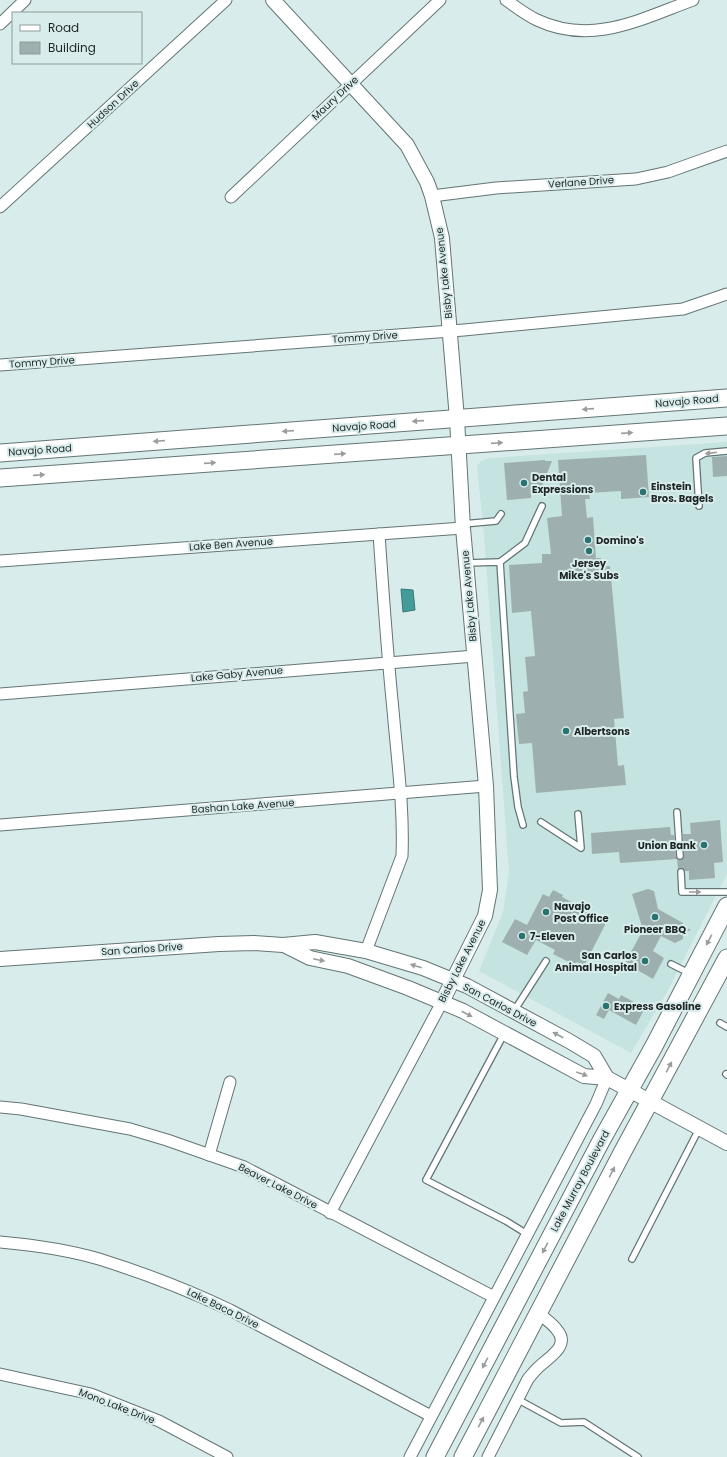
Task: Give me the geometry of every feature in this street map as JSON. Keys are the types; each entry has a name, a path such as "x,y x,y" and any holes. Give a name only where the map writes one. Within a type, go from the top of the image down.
{"main road":[{"name":"Navajo Road","path":"0,453 727,398"},
{"path":"660,430 661,422 666,414 674,410 727,405"},
{"path":"0,478 727,426"},
{"name":"Lake Murray Boulevard","path":"435,1457 601,1141 727,906"},
{"path":"463,1457 622,1153 727,958"}],"street":[{"path":"12,12 25,0"},
{"name":"Hudson Drive","path":"0,207 226,0"},
{"name":"Bisby Lake Avenue","path":"273,0 407,145 427,182 432,196 442,238 457,419 463,526 486,786 490,890 485,916 442,1002 330,1213"},
{"name":"Maury Drive","path":"231,197 440,0"},
{"path":"506,0 526,14 548,25 574,31 616,28 693,0"},
{"path":"0,24 12,12"},
{"name":"Verlane Drive","path":"432,196 496,188 636,179 668,172 727,151"},
{"name":"Tommy Drive","path":"0,365 450,331 684,310 727,294"},
{"name":"Lake Ben Avenue","path":"0,561 379,534 463,526"},
{"path":"366,951 402,856 402,819 388,662 379,534"},
{"name":"Lake Gaby Avenue","path":"0,694 475,656"},
{"name":"Bashan Lake Avenue","path":"0,825 486,786"},
{"name":"San Carlos Drive","path":"0,959 219,944 254,943 283,945 315,942 366,951 423,968 453,980 514,1011 594,1056 607,1078"},
{"name":"San Carlos Drive","path":"283,945 310,958 348,966 408,988 463,1011 584,1076 607,1078 727,1143"},
{"path":"410,1457 596,1104 607,1078"},
{"path":"208,1155 230,1082"},
{"name":"Beaver Lake Drive","path":"0,1107 21,1108 121,1127 167,1140 244,1167 494,1297"},
{"name":"Lake Baca Drive","path":"0,1242 28,1245 99,1259 193,1293 230,1310 431,1416"},
{"path":"488,1457 528,1379 560,1348 562,1341 561,1334 538,1313"},
{"name":"Mono Lake Drive","path":"0,1374 91,1394 159,1421 228,1457"}],"lane":[{"path":"699,506 696,458 705,453 727,451"},
{"path":"466,563 500,562 525,542 542,506"},
{"path":"463,526 496,521 501,514"},
{"path":"500,562 514,777 518,807 523,825"},
{"path":"677,812 680,856"},
{"path":"540,822 581,848 578,814"},
{"path":"681,872 682,892 727,892"},
{"path":"514,1011 546,961"},
{"path":"671,964 691,974"},
{"path":"720,1023 727,1027"},
{"path":"504,1033 426,1180 527,1234"},
{"path":"632,1259 699,1128"},
{"path":"518,1399 561,1423 584,1422 638,1457"}],"shaded area":[{"path":"727,442 727,874 666,994 631,1053 479,971 503,912 509,872 484,536 477,466 481,461 490,458"}],"water":[{"path":"401,589 413,590 415,610 403,612"}],"building":[{"path":"646,455 649,497 621,499 621,491 589,493 590,499 585,499 587,518 593,517 596,558 601,558 602,567 610,566 624,718 614,719 618,766 624,765 626,785 536,793 532,743 519,744 516,714 525,713 523,692 528,691 525,657 535,656 531,611 512,613 509,565 542,563 542,554 551,554 547,518 562,516 558,460"},
{"path":"727,456 727,476 713,477 712,457"},
{"name":"Dental Expressions","path":"545,460 552,461 540,491 531,492 531,498 507,500 504,463"},
{"path":"720,820 723,862 714,863 715,878 689,880 689,871 685,871 681,868 678,869 677,859 620,863 619,852 592,854 591,833 670,827 671,835 674,835 676,857 678,860 681,860 684,856 683,834 691,834 690,823"},
{"path":"648,889 654,891 658,909 683,923 683,926 691,930 683,933 683,939 675,943 661,936 653,951 664,958 653,979 625,963 643,930 632,894"},
{"path":"553,890 563,895 562,897 607,921 584,966 577,962 575,965 553,954 555,950 536,940 527,955 502,942 515,919 527,925 543,894 549,897"},
{"name":"Express Gasoline","path":"608,993 619,999 621,995 645,1008 636,1025 609,1010 604,1019 596,1015"}],"place":[{"name":"Dental Expressions","path":"524,483"},
{"name":"Einstein Bros. Bagels","path":"643,492"},
{"name":"Domino's","path":"588,540"},
{"name":"Jersey Mike's Subs","path":"589,551"},
{"name":"Albertsons","path":"566,731"},
{"name":"Union Bank","path":"704,845"},
{"name":"Navajo Post Office","path":"546,912"},
{"name":"Pioneer BBQ","path":"655,917"},
{"name":"7-Eleven","path":"522,936"},
{"name":"San Carlos Animal Hospital","path":"645,961"},
{"name":"Express Gasoline","path":"606,1006"}]}
